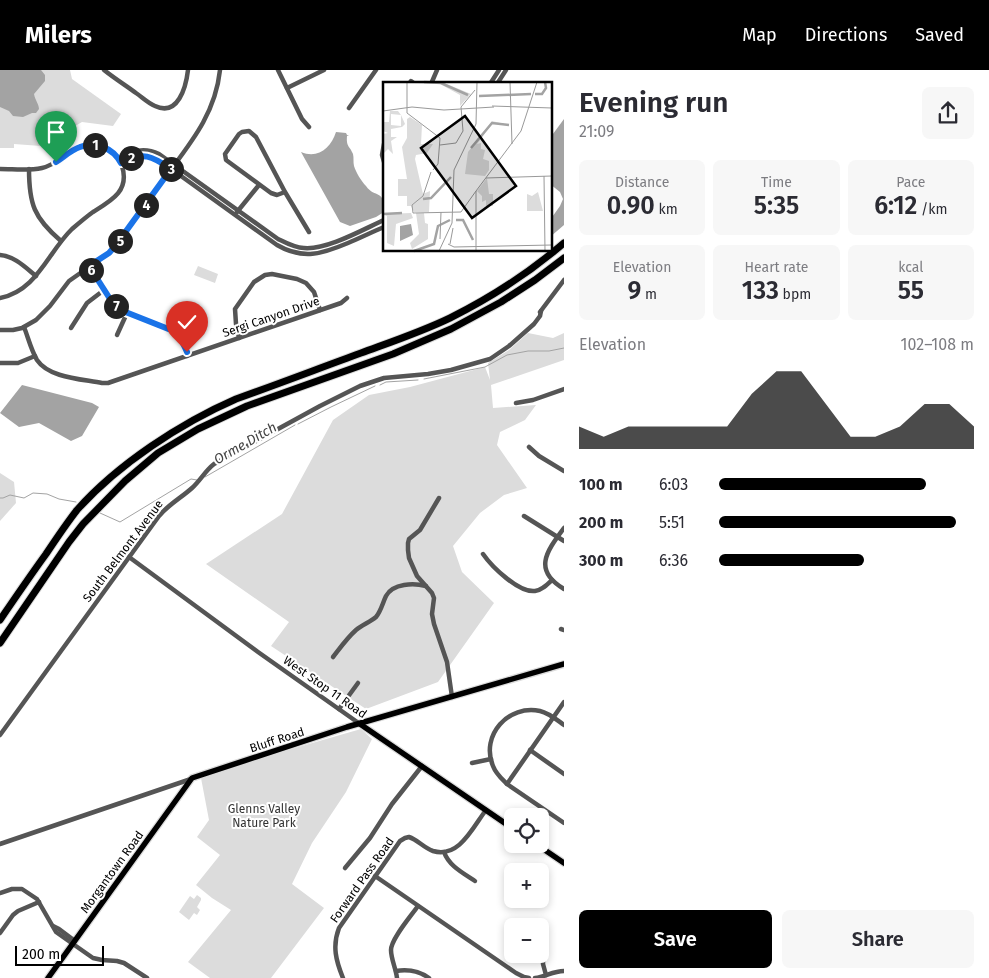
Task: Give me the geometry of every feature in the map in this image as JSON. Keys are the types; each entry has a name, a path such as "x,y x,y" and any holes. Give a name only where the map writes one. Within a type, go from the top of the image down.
{"highway":[{"path":"0,620 78,510 110,479 160,441 192,420 236,399 414,334 449,318 475,305 505,286 564,244"},
{"path":"0,642 83,524 125,481 158,454 198,429 247,406 393,354 452,329 501,302 564,258"}],"main road":[{"name":"Bluff Road","path":"192,778 347,727 564,664"},
{"path":"372,732 371,725 375,719"},
{"name":"West Stop 11 Road","path":"360,724 504,822"},
{"name":"Morgantown Road","path":"50,978 192,778"},
{"path":"549,853 564,863"}],"street":[{"path":"104,70 159,108 167,108 175,104 180,98 188,70"},
{"path":"0,330 14,330 24,327 42,314 69,281 109,253 116,245 207,117 217,92 220,70"},
{"path":"278,70 302,119 309,126"},
{"path":"287,88 324,70"},
{"path":"349,108 376,70"},
{"path":"432,82 437,70"},
{"path":"491,82 499,70"},
{"path":"498,82 506,70"},
{"path":"285,192 274,195 230,164 225,158 227,151 239,134 246,131 252,132 256,137 308,232"},
{"path":"0,169 42,168 76,149 88,145 96,145 112,151 120,161 124,173 121,190 116,197 110,203 81,221 61,241 36,276 25,286 14,294 0,298"},
{"path":"120,161 133,151 148,150 160,154 173,167 236,212 278,239 294,246 304,248 326,246 383,220"},
{"path":"29,169 29,188 33,206 47,229 61,241"},
{"path":"236,212 259,185"},
{"path":"236,212 277,245 289,251 304,254 328,252 383,227"},
{"path":"0,255 12,258 36,276"},
{"path":"89,266 112,302 127,313 177,334 187,352 187,356"},
{"path":"240,338 234,314 235,309 254,282 265,275 272,274 297,279 306,283 314,292 320,310"},
{"name":"South Belmont Avenue","path":"0,735 162,512 171,503 192,489 208,469 220,460 320,406 378,380 387,377 451,370 485,361 495,356 530,327 537,314 564,280"},
{"path":"70,328 87,303 104,290"},
{"name":"Sergi Canyon Drive","path":"24,327 35,356 42,366 52,373 102,383 113,382 342,303 347,298"},
{"path":"118,335 127,313"},
{"path":"0,363 18,363 35,356"},
{"path":"516,403 533,400 564,388"},
{"path":"529,447 539,456 564,471"},
{"path":"439,498 420,530 409,539 408,543 412,567 434,598 432,614 447,662 452,697"},
{"path":"524,516 564,541"},
{"path":"564,528 549,549 546,558 547,572 552,580 564,589"},
{"path":"483,554 496,570 528,591 539,590 552,580"},
{"name":"West Stop 11 Road","path":"129,557 255,650 360,724"},
{"path":"333,657 349,636 358,628 374,619 390,590 415,585 426,586"},
{"path":"339,709 358,683"},
{"path":"507,784 564,702"},
{"path":"564,724 540,711 518,712 506,718 498,726 492,737 490,748 490,759 499,776 507,784 564,822"},
{"path":"347,727 350,720 348,715"},
{"path":"530,750 564,774"},
{"path":"472,763 490,759"},
{"path":"345,868 370,838 392,804 422,766"},
{"name":"Bluff Road","path":"0,844 192,778"},
{"path":"475,881 451,864 444,852 456,848 462,842 486,810"},
{"name":"Forward Pass Road","path":"343,978 335,955 337,935 343,921 400,841 406,835 432,850 444,852"},
{"path":"375,876 516,973 529,978"},
{"path":"0,893 12,889 22,889 39,902 56,932 74,942 93,958 124,963 147,978"},
{"path":"0,933 18,911 39,902"},
{"path":"397,978 391,954 392,946 418,906"},
{"path":"543,963 546,974"},
{"path":"396,971 411,970 429,978"},
{"path":"535,978 564,971"}],"green space":[{"path":"0,70 70,70 72,79 121,114 113,126 82,122 41,146 14,144 14,148 0,148"},
{"path":"198,266 218,274 215,283 194,275"},
{"path":"528,333 553,338 564,333 564,360 491,385 493,408 536,405 525,420 500,432 497,445 527,488 504,495 480,513 453,546 462,572 494,603 438,682 366,709 271,646 289,622 206,564 282,514 333,420 369,395 410,387 485,367 490,380 488,363 509,350"},
{"path":"0,473 14,482 16,503 0,521"},
{"name":"Glenns Valley Nature Park","path":"361,729 372,739 346,792 312,843 292,884 324,908 271,978 210,978 188,962 231,910 196,885 220,855 197,837 209,820 201,778"},
{"path":"197,895 201,898 197,907 200,910 197,915 194,913 189,920 179,912 190,896 194,899"}],"shaded area":[{"path":"0,70 41,70 45,75 45,81 34,94 39,107 36,113 23,117 13,116 9,111 0,107"},
{"path":"564,119 564,225 552,235 552,217 563,199 560,192 552,186 552,135"},
{"path":"336,132 349,135 347,136 347,142 353,154 357,174 369,190 383,200 383,213 376,217 350,226 340,222 301,152 313,154 323,151 334,138"},
{"path":"22,385 92,403 99,407 82,436 71,441 39,423 19,427 0,413"}],"waterway":[{"name":"Orme Ditch","path":"424,379 485,367 507,355 564,348"},
{"name":"Orme Ditch","path":"380,385 386,382 418,380"},
{"name":"Orme Ditch","path":"298,424 375,386"},
{"name":"Orme Ditch","path":"205,477 295,425"},
{"name":"Orme Ditch","path":"100,513 120,522 191,479 197,480"},
{"name":"Orme Ditch","path":"0,498 10,495 24,498 33,493 47,494 59,499 76,502"}],"route":[{"path":"56,162 81,146 96,145 112,151 121,163 138,156 150,156 171,169 116,245 109,253 89,266 112,302 123,311 171,330 177,334 187,352"}]}
